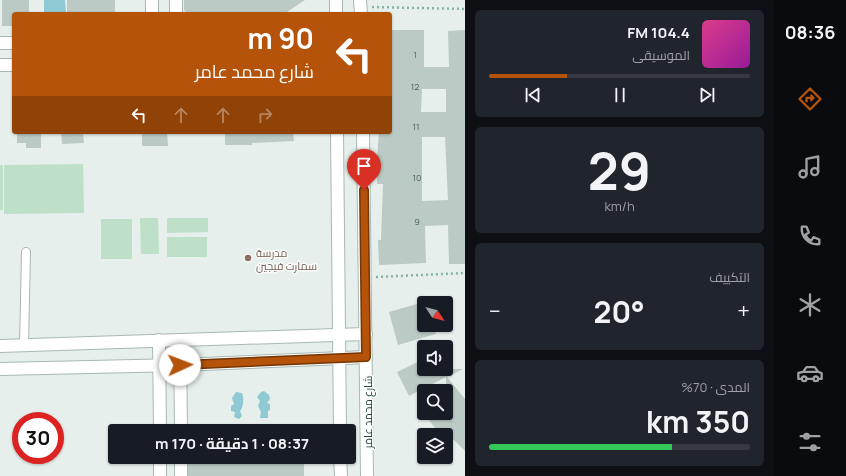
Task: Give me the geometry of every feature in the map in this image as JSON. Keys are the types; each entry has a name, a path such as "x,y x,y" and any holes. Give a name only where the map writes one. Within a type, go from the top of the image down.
{"street":[{"path":"152,0 152,12"},
{"path":"176,0 176,12"},
{"path":"336,0 336,12"},
{"path":"0,43 12,43"},
{"path":"0,65 12,65"},
{"path":"337,134 340,424"},
{"name":"شارع محمد عامر","path":"363,134 367,476"},
{"path":"0,346 366,334"},
{"path":"159,340 160,424"},
{"path":"180,340 181,424"},
{"path":"0,369 180,365 366,357"},
{"path":"160,464 160,476"},
{"path":"181,464 181,476"},
{"path":"340,464 341,476"}],"lane":[{"path":"24,346 26,252"}],"path":[{"path":"361,7 465,9"},
{"path":"365,278 465,273"}],"green space":[{"path":"83,164 84,213 4,214 4,165"},
{"path":"0,165 3,165 3,210 0,210"},
{"path":"140,218 158,218 159,254 141,254"},
{"path":"167,218 208,218 208,232 167,233"},
{"path":"101,219 132,219 132,259 101,259"},
{"path":"167,237 207,237 207,257 167,257"}],"water":[{"path":"44,0 65,0 66,12 44,12"},
{"path":"264,391 269,395 270,399 267,403 270,404 270,410 268,411 268,418 260,418 261,412 258,406 260,401 257,397"},
{"path":"236,392 242,393 243,397 243,405 240,411 242,416 239,419 234,417 235,412 231,411 231,406 234,404 232,398"}],"building":[{"path":"2,0 29,0 29,12 12,12 12,26 2,26"},
{"path":"67,0 115,0 115,12 67,12"},
{"path":"184,0 305,0 287,12 186,12 184,10"},
{"path":"392,30 424,30 424,67 449,67 448,31 465,30 465,264 449,264 448,225 425,226 426,263 379,265 378,240 381,240 383,184 377,184 379,134 392,134","holes":["422,89 446,89 446,112 421,112","422,137 445,137 448,200 422,201"]},
{"path":"17,134 41,134 41,148 26,148 26,143 17,143"},
{"path":"61,134 83,134 84,143 62,144"},
{"path":"142,134 167,134 168,146 142,146"},
{"path":"225,134 293,134 294,141 252,143 252,145 225,145"},
{"path":"417,304 417,332 435,332 436,334 398,345 389,312"},
{"path":"417,362 417,376 449,376 447,377 453,384 446,384 446,377 432,384 417,384 417,392 409,396 397,372"},
{"path":"453,369 463,369 453,374"},
{"path":"453,384 465,399 465,451 453,439 453,428 435,428 429,420 453,420"},
{"path":"188,464 304,464 304,476 188,476"}],"place":[{"name":"مدرسة سمارت فيجين","path":"248,258"}],"route":[{"path":"180,365 366,357 364,190"}]}
